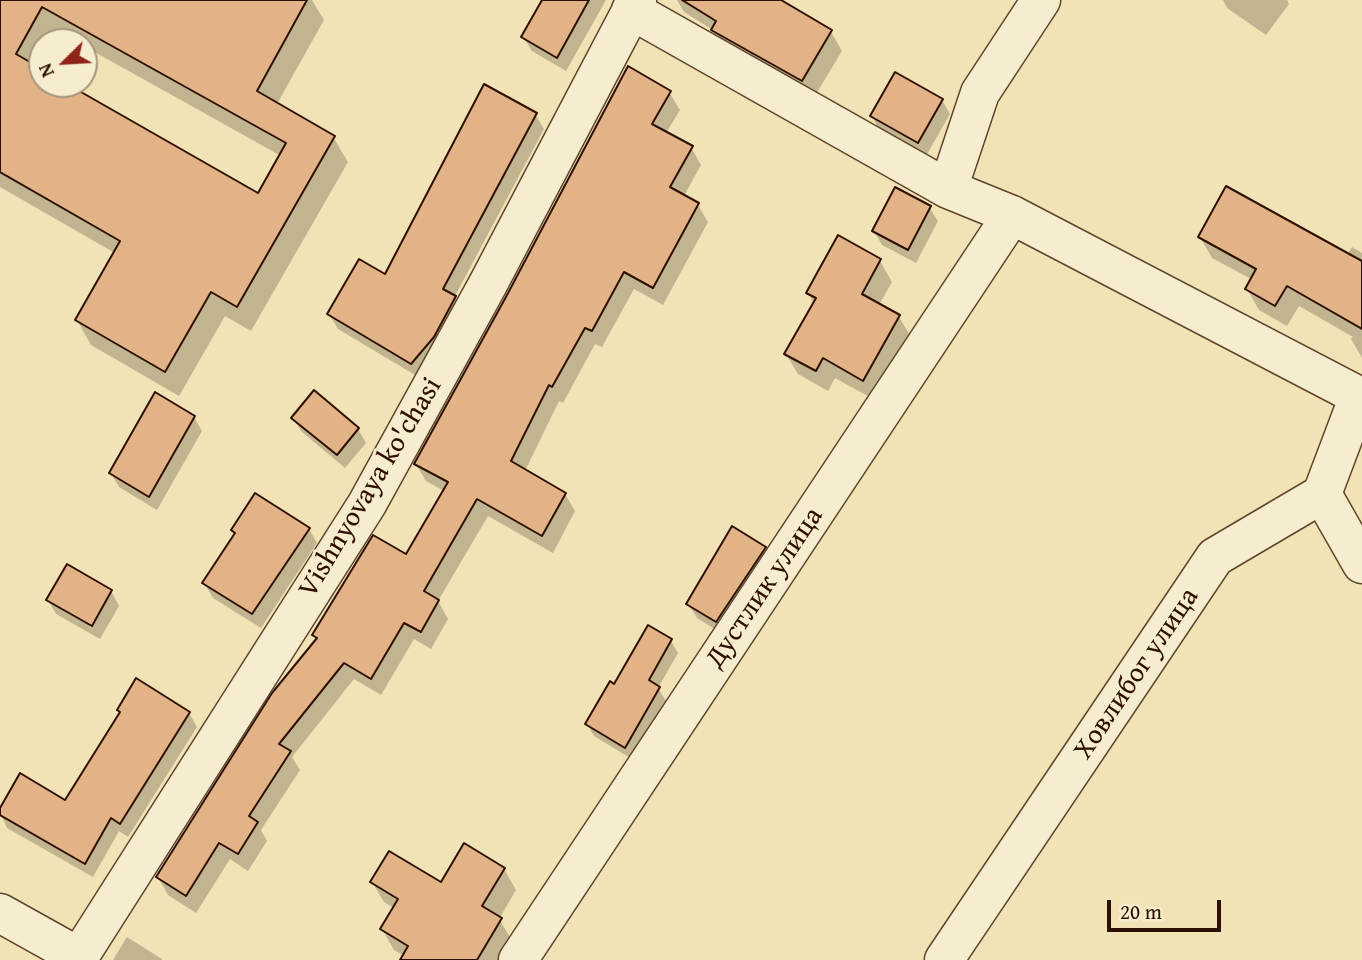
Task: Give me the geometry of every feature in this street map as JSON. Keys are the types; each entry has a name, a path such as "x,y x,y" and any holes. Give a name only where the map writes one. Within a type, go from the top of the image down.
{"street":[{"path":"948,190 979,93 1041,0"},
{"path":"634,5 948,190 1012,215 1359,396 1322,494 1362,564"},
{"name":"Vishnyovaya ko'chasi","path":"78,958 367,504 488,284 634,5"},
{"name":"Дустлик улица","path":"518,960 1012,215"},
{"name":"Ховлибог улица","path":"944,960 1215,558 1322,494"},
{"path":"0,913 78,958"}],"building":[{"path":"0,0 307,0 257,91 335,136 237,307 211,292 165,372 75,320 120,241 0,172","holes":["42,7 80,28 98,28 98,38 286,143 258,193 92,98 28,98 28,61 16,54"]},
{"path":"542,0 589,0 557,58 521,37"},
{"path":"682,0 781,0 832,30 802,81 711,30 716,21"},
{"path":"628,66 671,91 652,124 693,146 670,187 699,203 653,288 624,272 592,331 585,328 552,387 549,385 511,461 566,493 542,536 477,499 424,591 439,600 421,632 404,623 371,679 344,663 279,744 291,751 249,816 258,822 238,854 219,843 186,896 156,877 272,693 317,638 312,635 373,535 406,554 448,482 414,464"},
{"path":"895,72 943,99 918,143 870,116"},
{"path":"484,84 537,113 443,289 456,296 434,337 411,364 327,314 359,259 385,274"},
{"path":"1226,186 1362,261 1362,329 1287,286 1275,306 1245,289 1256,269 1198,237"},
{"path":"895,187 931,206 908,250 872,231"},
{"path":"838,235 881,259 862,294 900,315 863,381 823,358 816,371 784,354 816,298 806,293"},
{"path":"314,390 359,428 337,455 291,418"},
{"path":"155,392 195,416 149,497 109,473"},
{"path":"255,493 310,528 252,614 202,583 235,533 231,530"},
{"path":"732,526 766,547 716,622 686,604"},
{"path":"67,564 112,590 92,626 46,600"},
{"path":"648,625 672,639 649,680 660,687 625,748 585,724 610,681 614,684"},
{"path":"136,678 190,712 120,824 111,818 85,864 0,815 0,808 20,773 65,800 120,712 117,710"},
{"path":"464,843 505,868 482,906 502,918 477,960 400,960 408,946 380,929 398,899 370,882 389,851 441,882"}]}
